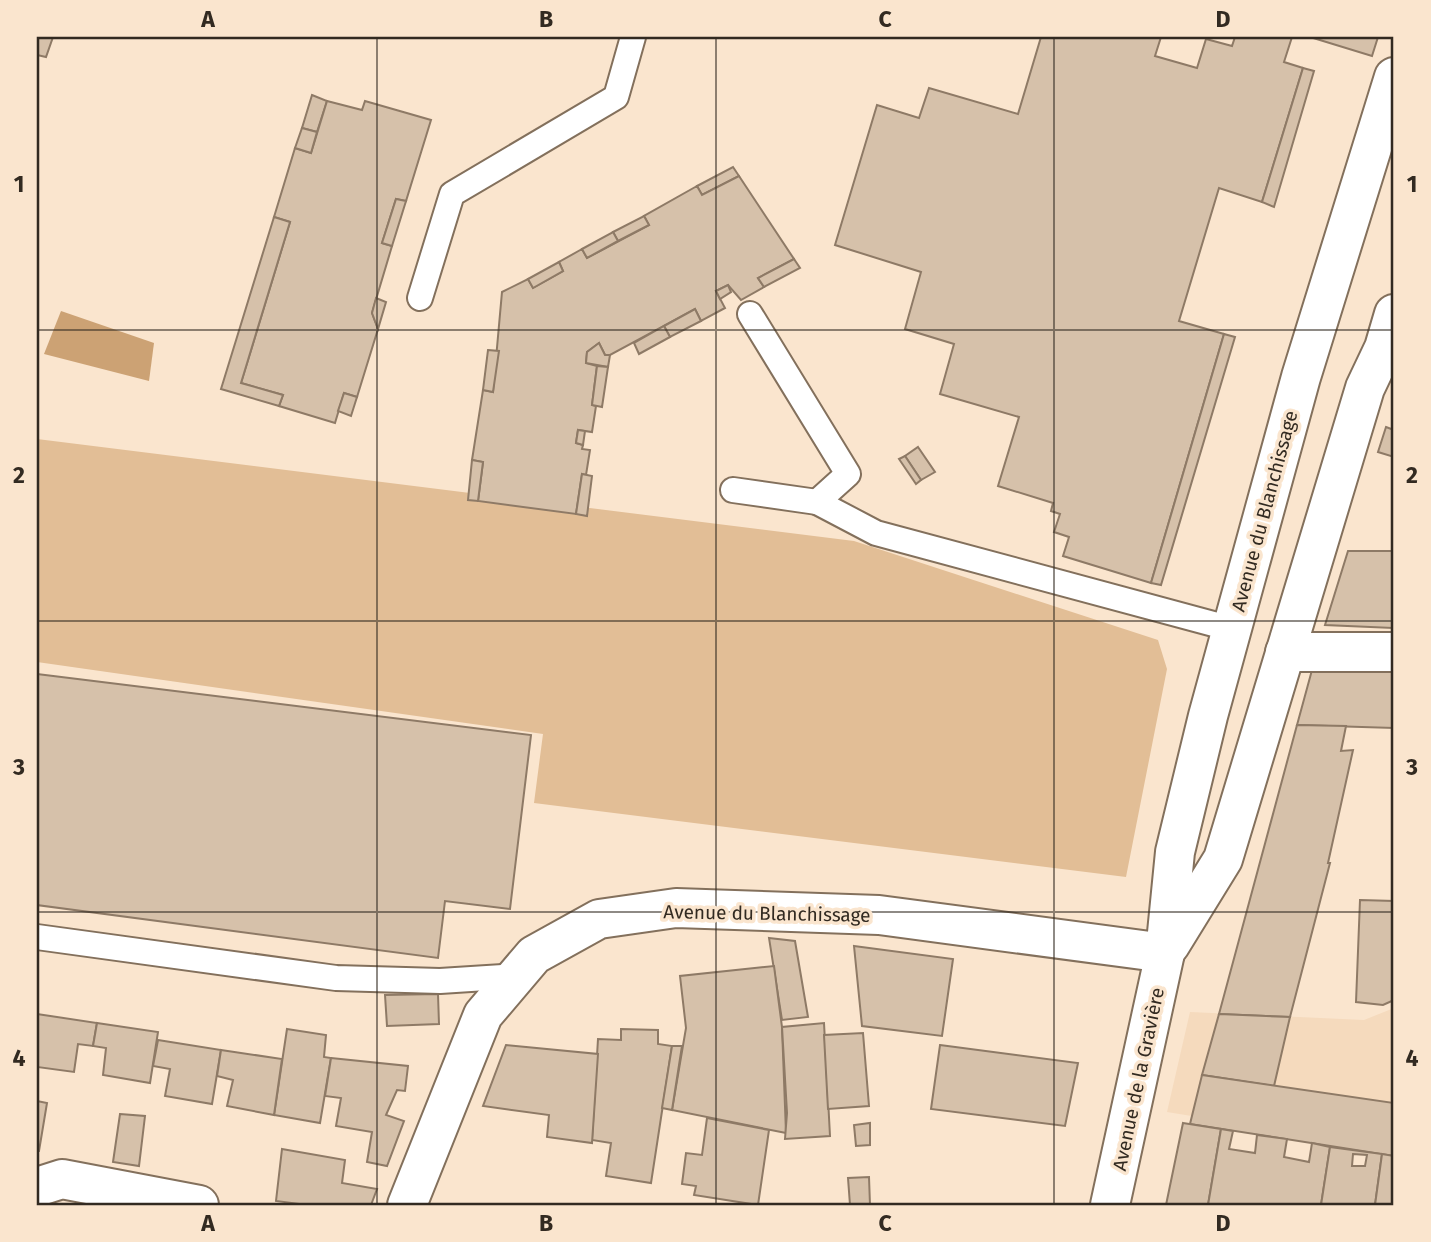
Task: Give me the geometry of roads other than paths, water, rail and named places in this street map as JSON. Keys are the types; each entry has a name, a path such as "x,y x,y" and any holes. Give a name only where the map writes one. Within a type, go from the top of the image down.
{"street":[{"name":"Avenue du Blanchissage","path":"407,1205 484,1015 534,954 599,919 676,908 879,915 1165,953 1175,852 1232,629 1301,377 1394,76"},
{"path":"1165,953 1223,859 1365,388 1384,348 1394,314"},
{"path":"1285,652 1394,652"},
{"name":"Avenue de la Gravière","path":"1110,1205 1165,953"},
{"path":"37,1188 62,1179 199,1205"}],"lane":[{"path":"419,298 452,194 616,97 633,37"},
{"path":"750,314 848,474 817,502"},
{"path":"733,490 817,502 877,533 1232,629"},
{"path":"37,937 336,978 440,981 517,976"}]}
